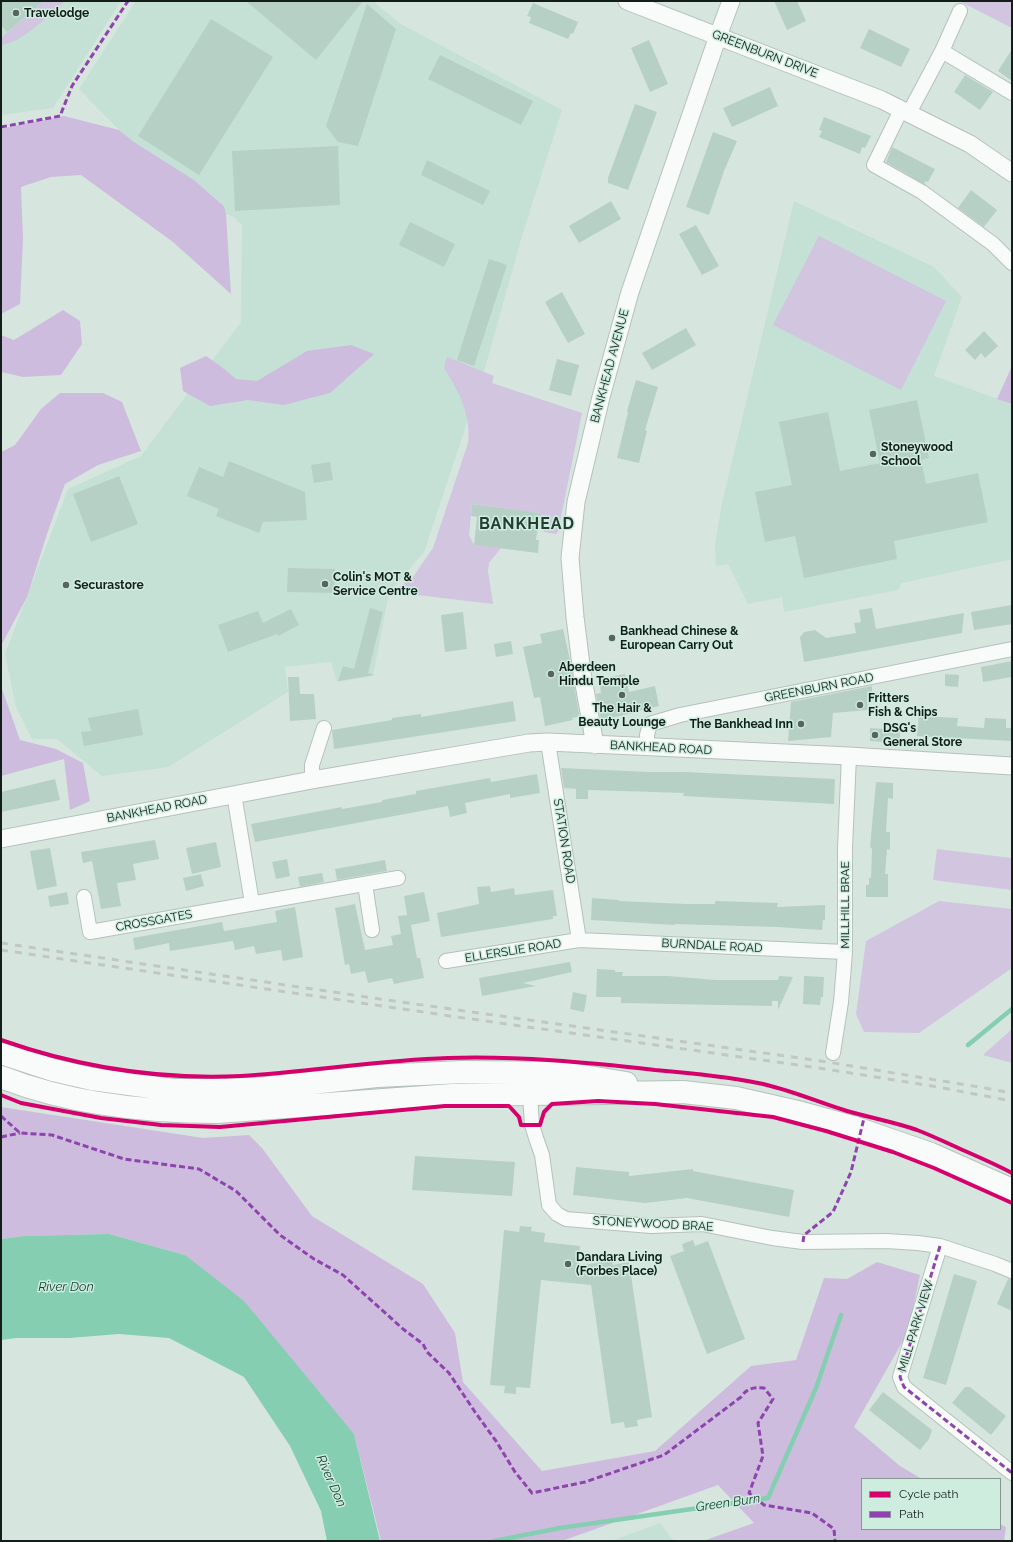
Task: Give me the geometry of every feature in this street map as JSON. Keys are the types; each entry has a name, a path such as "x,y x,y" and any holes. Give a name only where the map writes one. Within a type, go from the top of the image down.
{"main road":[{"path":"1,1053 53,1070 92,1079 173,1090 265,1088 385,1076 463,1072 565,1073 675,1092 736,1098 802,1113 853,1127 931,1154 1012,1190"},
{"path":"1,1077 44,1091 91,1103 181,1112 217,1112 453,1095 675,1092"}],"street":[{"name":"GREENBURN DRIVE","path":"627,1 882,100 970,144 1012,173"},
{"name":"BANKHEAD AVENUE","path":"594,745 582,673 570,558 576,502 601,398 630,292 731,1"},
{"path":"960,11 942,51 874,165 928,196 993,244 1012,263"},
{"path":"942,51 1012,93"},
{"name":"GREENBURN ROAD","path":"647,747 647,735 650,724 680,715 1012,649"},
{"path":"312,780 312,765 324,728"},
{"name":"BANKHEAD ROAD","path":"1,839 234,794 529,743 548,742 849,756 1012,766"},
{"name":"STATION ROAD","path":"548,742 579,940"},
{"name":"MILLHILL BRAE","path":"833,1053 841,1002 845,952 845,848 849,756"},
{"path":"234,794 252,903"},
{"name":"CROSSGATES","path":"84,897 90,932 398,878"},
{"path":"364,884 372,930"},
{"name":"BURNDALE ROAD","path":"579,940 845,952"},
{"name":"ELLERSLIE ROAD","path":"446,961 579,940"},
{"name":"STONEYWOOD BRAE","path":"533,1072 530,1095 532,1125 542,1155 548,1205 557,1214 566,1219 651,1226 702,1224 772,1238 803,1242 886,1241 918,1243 940,1246 1012,1271"},
{"name":"MILL PARK VIEW","path":"940,1246 900,1376 901,1382 904,1387 1012,1473"}],"shaded area":[{"path":"1,1 121,1 53,108 1,115"},
{"path":"44,1 65,1 26,34 9,43 1,45 1,38"},
{"path":"136,1 373,1 399,23 562,110 522,236 485,368 424,552 389,593 373,676 337,682 331,662 285,667 288,692 168,767 102,776 57,739 32,739 16,707 5,654 68,489 141,456 241,322 242,225 234,217 226,214 224,205 194,180 134,142 119,130 79,89"},
{"path":"959,1 1012,1 1012,28 965,4"},
{"path":"64,116 119,130 134,142 194,180 224,206 226,214 231,294 173,242 81,175 51,177 21,187 23,239 20,304 1,314 1,129"},
{"name":"Stoneywood School","path":"794,201 934,267 962,297 934,376 1012,404 1012,559 902,583 898,590 784,612 782,597 748,604 728,564 716,566 715,545 722,503"},
{"path":"819,236 946,301 901,390 773,325"},
{"path":"63,310 80,321 82,344 61,375 23,377 1,372 1,335 14,340"},
{"path":"351,345 374,354 330,393 284,405 248,400 210,406 183,391 180,368 206,356 236,379 257,381 307,351"},
{"path":"447,357 494,376 492,383 582,413 558,532 556,534 544,532 539,525 540,513 472,504 469,535 474,545 501,548 489,563 488,571 493,604 392,592 413,577 433,548 468,443 469,433 466,413 459,394 444,368"},
{"path":"1012,366 1012,404 997,399"},
{"path":"60,393 103,393 122,402 141,451 98,465 65,484 27,597 2,644 2,689 20,740 56,749 83,763 90,801 70,810 64,759 1,776 1,452 15,445 41,409"},
{"path":"937,849 1012,858 1012,890 933,880"},
{"path":"939,901 1012,909 1012,968 919,1033 864,1032 856,1014 866,941"},
{"path":"1012,1029 1012,1063 983,1055"},
{"path":"1,1107 203,1138 249,1135 262,1148 312,1216 423,1284 455,1333 463,1382 542,1471 655,1451 751,1366 796,1360 824,1278 847,1279 877,1262 920,1275 908,1332 854,1427 900,1466 920,1478 861,1478 861,1530 1001,1530 1001,1524 1006,1527 1004,1541 703,1541 754,1523 718,1485 562,1541 381,1541 354,1434 185,1255 109,1234 24,1236 1,1239"},
{"path":"660,1523 672,1539 678,1541 611,1541"}],"water":[{"name":"River Don","path":"109,1234 185,1255 244,1301 354,1434 380,1541 327,1541 321,1511 290,1446 244,1377 169,1338 119,1334 69,1338 16,1338 1,1340 1,1239 24,1236"}],"building":[{"name":"Travelodge","path":"1,1 44,1 7,32 1,25"},
{"path":"246,1 363,1 316,60"},
{"path":"774,1 797,1 806,21 787,30"},
{"path":"533,3 578,22 573,34 571,33 568,39 529,23 531,17 527,16"},
{"path":"367,4 396,29 358,146 338,142 326,126"},
{"path":"211,19 273,57 199,175 138,136"},
{"path":"869,29 910,49 901,67 860,48"},
{"path":"649,40 668,84 650,92 631,48"},
{"path":"1012,49 1012,81 998,71"},
{"path":"440,55 533,101 521,125 428,79"},
{"path":"965,75 993,92 980,110 954,92"},
{"path":"770,87 778,106 732,127 723,108"},
{"path":"635,104 657,112 628,190 608,183 608,178"},
{"path":"824,117 871,136 865,148 862,147 860,154 819,137 822,131 819,130"},
{"path":"713,132 737,141 724,171 709,215 686,207"},
{"path":"338,146 340,205 235,211 232,151"},
{"path":"892,147 935,169 928,182 926,181 924,184 886,162"},
{"path":"427,160 490,191 483,205 421,175"},
{"path":"971,190 997,210 984,227 958,208"},
{"path":"611,201 621,219 579,243 569,226"},
{"path":"410,222 455,244 444,267 399,245"},
{"path":"696,225 719,266 702,275 679,234"},
{"path":"489,259 507,265 474,366 457,360"},
{"path":"562,292 585,334 568,343 545,302"},
{"path":"686,328 696,345 652,370 642,353"},
{"path":"984,331 998,346 985,358 981,353 975,360 965,350"},
{"path":"557,359 579,365 571,396 549,390"},
{"path":"636,380 658,387 645,430 647,431 639,463 617,458 627,411"},
{"name":"Stoneywood School","path":"917,400 929,458 921,460 926,484 978,473 988,522 894,541 897,559 804,578 795,536 765,542 755,492 792,485 779,422 828,412 840,471 880,463 869,410"},
{"path":"229,461 305,492 307,520 263,522 259,533 216,516 219,509 187,496 199,467 223,477"},
{"path":"330,462 333,480 314,483 311,465"},
{"path":"119,476 138,524 91,542 73,494"},
{"path":"472,504 540,513 536,540 539,540 538,553 474,545 477,517 471,516"},
{"path":"288,568 335,569 334,593 287,592"},
{"path":"1012,605 1012,624 974,630 971,612"},
{"path":"370,608 383,612 368,673 374,675 338,681 343,666 354,669"},
{"path":"872,608 876,629 964,613 962,633 804,662 800,637 804,632 815,630 826,638 856,633 854,623 861,622 859,610"},
{"path":"291,609 299,625 278,636 277,634 228,652 218,625 258,611 263,623"},
{"path":"463,612 467,649 445,652 441,615"},
{"name":"Aberdeen Hindu Temple","path":"563,629 579,714 578,717 572,718 573,720 545,726 540,697 534,698 523,647 542,643 540,634"},
{"path":"511,641 513,654 496,657 494,644"},
{"path":"1012,661 1012,677 983,682 981,667"},
{"path":"625,674 629,692 655,686 659,706 601,720 596,694 601,693 600,685 611,683 610,677"},
{"path":"945,674 959,675 958,687 945,686"},
{"path":"288,677 299,677 300,694 314,694 316,719 290,721"},
{"path":"872,686 872,697 867,698 868,710 833,713 831,737 788,741 791,702"},
{"path":"513,701 516,721 334,749 332,730 392,720 392,718 421,714 421,717"},
{"path":"138,709 143,735 84,746 81,732 91,731 88,718"},
{"path":"919,716 958,718 957,726 984,728 985,718 1006,719 1006,728 1012,728 1012,741 917,736"},
{"path":"870,728 900,730 900,743 870,741"},
{"path":"561,768 835,779 834,804 683,796 684,793 588,790 588,799 576,799 576,789 564,788"},
{"path":"537,774 540,793 510,798 510,794 465,803 467,813 450,817 448,806 255,842 251,824 342,807 342,809 382,802 382,800 416,794 416,791 490,778 491,782"},
{"path":"55,779 60,800 1,812 1,792"},
{"path":"876,782 893,783 893,799 888,798 886,832 890,832 890,850 887,849 885,874 888,874 888,897 866,897 866,885 869,885 869,878 871,878 872,849 870,847"},
{"path":"155,840 159,859 133,864 136,880 117,883 121,906 101,909 92,861 83,863 81,852"},
{"path":"216,842 221,867 192,874 186,848"},
{"path":"50,848 57,886 37,890 30,851"},
{"path":"287,859 290,876 276,879 272,862"},
{"path":"385,860 387,871 337,880 335,869"},
{"path":"322,873 324,882 300,887 298,877"},
{"path":"201,874 204,886 186,891 183,878"},
{"path":"490,886 491,892 514,888 515,895 553,890 557,916 553,916 553,919 441,937 437,913 479,904 477,887"},
{"path":"67,892 69,904 50,907 48,896"},
{"path":"424,892 430,921 411,925 417,958 420,958 424,978 394,984 392,978 368,983 365,971 351,974 349,964 345,965 335,908 355,904 365,950 393,945 391,936 401,934 398,916 407,915 404,896"},
{"path":"592,898 619,901 686,904 715,904 715,901 778,903 777,907 825,905 825,920 823,920 822,930 777,927 675,925 591,920"},
{"path":"295,907 303,957 283,961 281,950 256,954 254,946 235,950 233,941 170,951 169,943 135,950 133,938 222,922 224,931 277,922 275,911"},
{"path":"570,962 572,972 523,983 536,986 482,996 479,978"},
{"path":"597,969 623,972 622,976 668,976 716,980 778,980 779,976 793,977 778,1010 778,1001 772,1001 772,1006 621,1003 621,997 596,997"},
{"path":"804,976 824,977 823,997 821,997 820,1005 803,1004"},
{"path":"573,992 587,995 584,1012 570,1009"},
{"path":"415,1156 515,1162 512,1196 412,1190"},
{"path":"576,1167 629,1172 629,1176 693,1169 693,1171 794,1190 789,1217 687,1198 645,1203 573,1195"},
{"path":"520,1226 532,1227 531,1231 545,1233 544,1242 580,1246 578,1266 612,1260 613,1265 629,1262 652,1417 637,1420 638,1426 625,1428 624,1422 611,1424 591,1285 541,1280 530,1388 516,1387 516,1394 504,1393 505,1386 490,1385 504,1230 519,1232"},
{"path":"693,1240 695,1246 708,1241 745,1339 707,1354 670,1256 684,1251 682,1244"},
{"path":"954,1274 977,1281 946,1385 923,1378"},
{"path":"1008,1279 1012,1279 1012,1311 997,1304"},
{"path":"965,1387 970,1387 1006,1416 991,1435 952,1403"},
{"path":"883,1392 932,1430 929,1439 920,1450 869,1410"}],"waterway":[{"name":"Green Burn","path":"968,1045 1012,1009"},
{"name":"Green Burn","path":"494,1541 560,1528 768,1498 816,1388 841,1315"}],"railway":[{"path":"1,943 394,1001 821,1061 1012,1093"},
{"path":"1,950 457,1017 819,1068 932,1086 1012,1101"}],"marked path":[{"path":"1,127 60,116 72,86 128,1"},
{"path":"803,1242 804,1235 833,1212 851,1172 865,1114"},
{"path":"1,1116 20,1133 52,1135 124,1159 199,1169 236,1191 280,1235 314,1259 343,1275 403,1329 423,1344 427,1352 449,1373 496,1441 515,1472 532,1493 585,1482 664,1455 741,1397 748,1390 754,1388 764,1388 773,1399 758,1423 763,1456 749,1493 764,1505 812,1513 834,1529 835,1541"},
{"path":"1,1137 20,1133"},
{"path":"940,1246 900,1377 904,1387 1012,1473"}],"cycle path":[{"path":"1,1040 59,1058 119,1070 180,1076 241,1076 422,1059 500,1058 577,1062 720,1077 792,1092 847,1111 917,1130 1012,1173"},
{"path":"1,1095 21,1103 101,1118 161,1125 220,1127 445,1106 509,1106 519,1117 521,1125 540,1125 544,1112 552,1104 598,1101 655,1104 773,1117 826,1131 893,1152 934,1168 1012,1203"}],"place":[{"name":"Travelodge","path":"16,13"},
{"name":"Stoneywood School","path":"873,454"},
{"name":"Colin's MOT & Service Centre","path":"325,584"},
{"name":"Securastore","path":"66,585"},
{"name":"Bankhead Chinese & European Carry Out","path":"612,638"},
{"name":"Aberdeen Hindu Temple","path":"551,674"},
{"name":"The Hair & Beauty Lounge","path":"622,695"},
{"name":"Fritters Fish & Chips","path":"860,705"},
{"name":"The Bankhead Inn","path":"801,724"},
{"name":"DSG's General Store","path":"875,735"},
{"name":"Dandara Living (Forbes Place)","path":"568,1264"}],"district":[{"name":"BANKHEAD","path":"527,524"}]}
